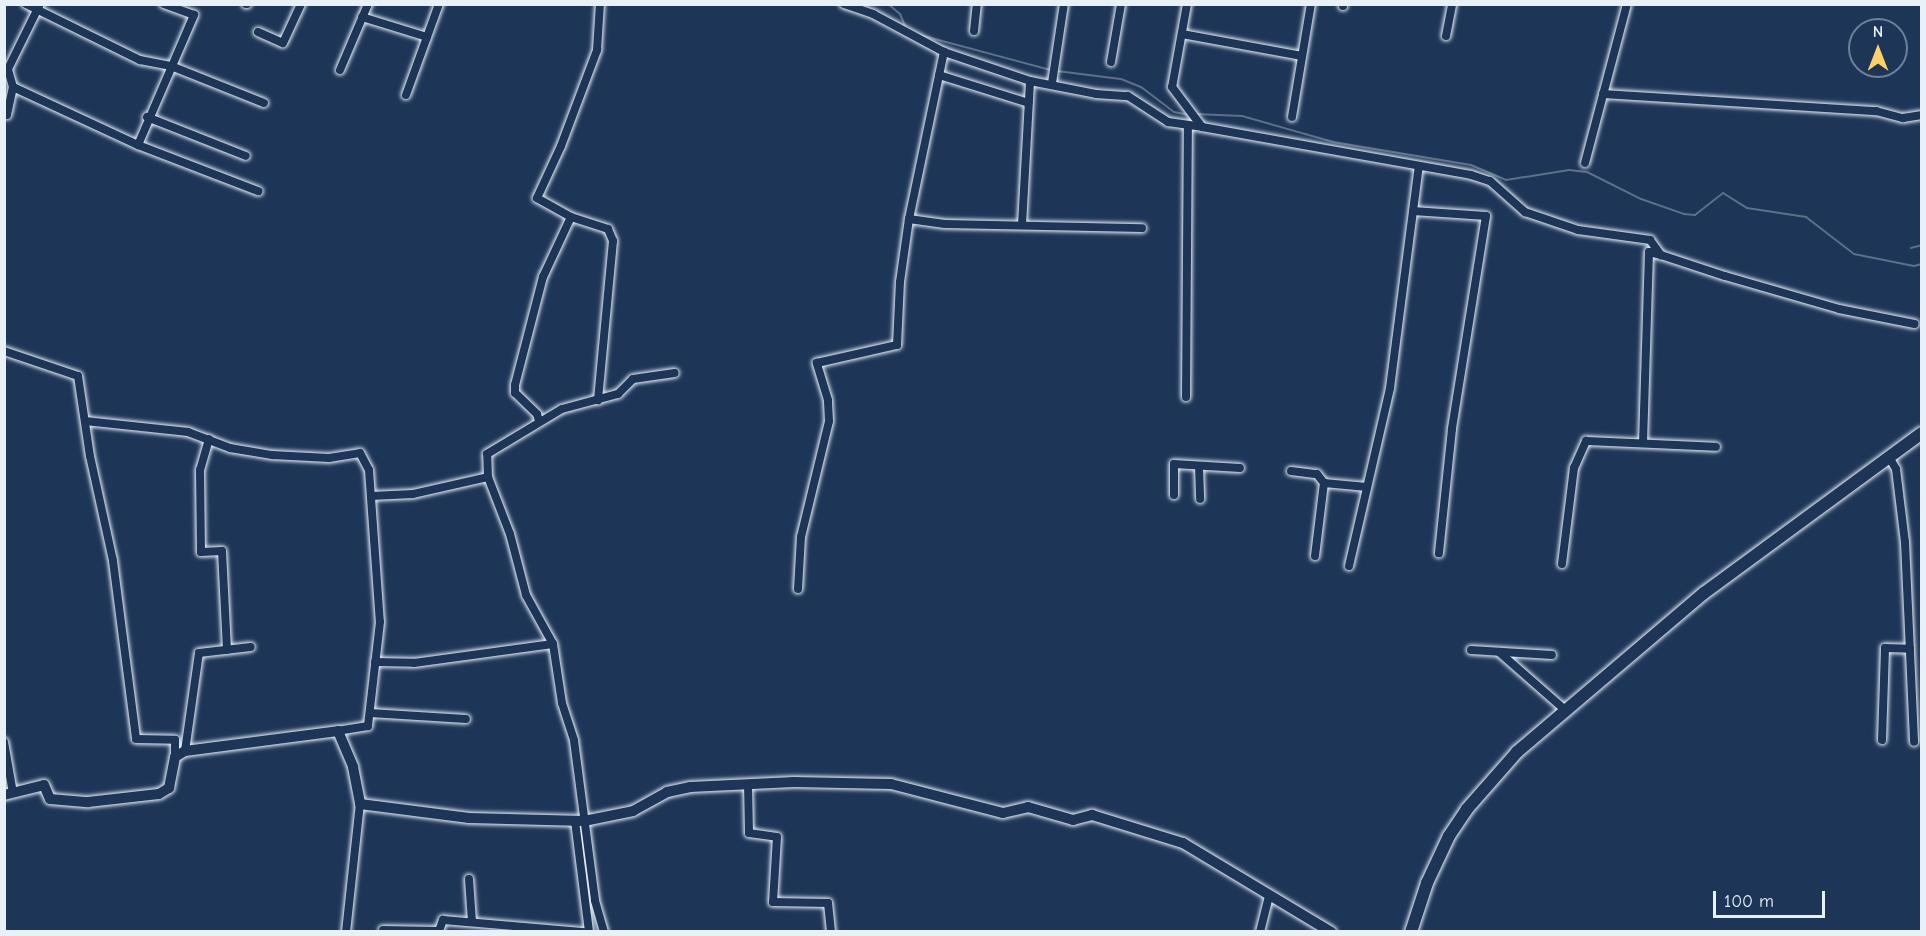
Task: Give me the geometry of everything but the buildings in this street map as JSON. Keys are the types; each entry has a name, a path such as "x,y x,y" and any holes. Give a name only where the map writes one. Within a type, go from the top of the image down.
{"main road":[{"path":"1411,932 1427,883 1467,809 1516,752 1704,593 1922,432"}],"street":[{"path":"26,4 39,7 140,60 171,66 264,103"},
{"path":"138,145 147,117 194,15 164,4"},
{"path":"258,32 283,43 301,4"},
{"path":"340,70 368,4"},
{"path":"406,95 439,4"},
{"path":"598,400 613,241 608,229 571,217 537,198 561,146 597,50 600,4"},
{"path":"844,4 873,14 944,52 1030,81 1052,83 1096,94 1128,96 1168,122 1188,127 1200,125 1490,181 1525,212 1578,230 1650,240 1661,255"},
{"path":"975,31 977,4"},
{"path":"1052,83 1064,4"},
{"path":"1111,62 1121,4"},
{"path":"1187,4 1172,87 1200,125"},
{"path":"1292,117 1311,4"},
{"path":"1446,36 1452,4"},
{"path":"1585,163 1627,4"},
{"path":"7,115 13,87 8,69 39,7"},
{"path":"362,17 427,37"},
{"path":"1182,34 1302,56"},
{"path":"798,589 801,537 829,421 828,400 817,363 897,345 900,282 909,219 944,52"},
{"path":"939,75 1029,103"},
{"path":"1022,225 1030,81"},
{"path":"13,87 138,145 258,191"},
{"path":"1603,94 1876,111 1903,118 1922,115"},
{"path":"147,117 246,156"},
{"path":"1185,397 1188,127"},
{"path":"1349,566 1390,388 1419,166"},
{"path":"1413,211 1486,216 1452,429 1439,552"},
{"path":"539,422 537,414 514,393 515,385 543,277 571,217"},
{"path":"909,219 1142,228"},
{"path":"1643,443 1649,252 1839,309 1915,324"},
{"path":"4,351 78,376 113,561 136,739 175,740 175,757 169,788 159,794 88,802 50,799 44,785 9,794 4,742"},
{"path":"589,932 574,740 562,704 553,644 526,594 510,534 488,477 487,454 562,409 618,394 633,379 675,373"},
{"path":"85,422 188,432 231,448 283,456 329,458 360,453 369,470 380,622 368,726 338,732 185,751 175,757"},
{"path":"209,439 200,470 201,552 222,551 227,650"},
{"path":"1562,564 1574,468 1581,446 1586,441 1716,447"},
{"path":"1889,457 1896,469 1905,542 1914,742"},
{"path":"1174,495 1173,464 1240,468"},
{"path":"1199,466 1200,499"},
{"path":"1291,471 1317,474 1324,483 1315,556"},
{"path":"371,496 413,494 488,477"},
{"path":"1324,483 1367,487"},
{"path":"375,662 414,663 553,644"},
{"path":"185,751 199,653 251,647"},
{"path":"1882,740 1885,648 1910,649"},
{"path":"1471,650 1552,655"},
{"path":"1499,652 1565,710"},
{"path":"369,713 466,719"},
{"path":"338,732 353,766 360,804 346,932"},
{"path":"748,784 750,834 777,837 773,902 828,903 831,932"},
{"path":"360,804 469,818 579,821 633,811 667,792 690,786 891,784 1003,813 1028,807 1073,820 1092,815 1183,843 1331,932"},
{"path":"579,821 604,932"},
{"path":"469,879 472,922"},
{"path":"1260,932 1269,896"},
{"path":"383,930 438,931 443,920 584,932"}],"waterway":[{"path":"888,4 900,14 906,28"},
{"path":"920,35 1051,70"},
{"path":"1057,71 1121,79 1141,87 1174,112 1190,115"},
{"path":"1196,114 1242,116 1333,142 1471,165 1506,180 1569,170 1587,172 1641,199 1684,214 1695,215 1723,193 1747,208 1806,217 1854,254 1914,266 1922,264"},
{"path":"1911,248 1922,245"}]}
